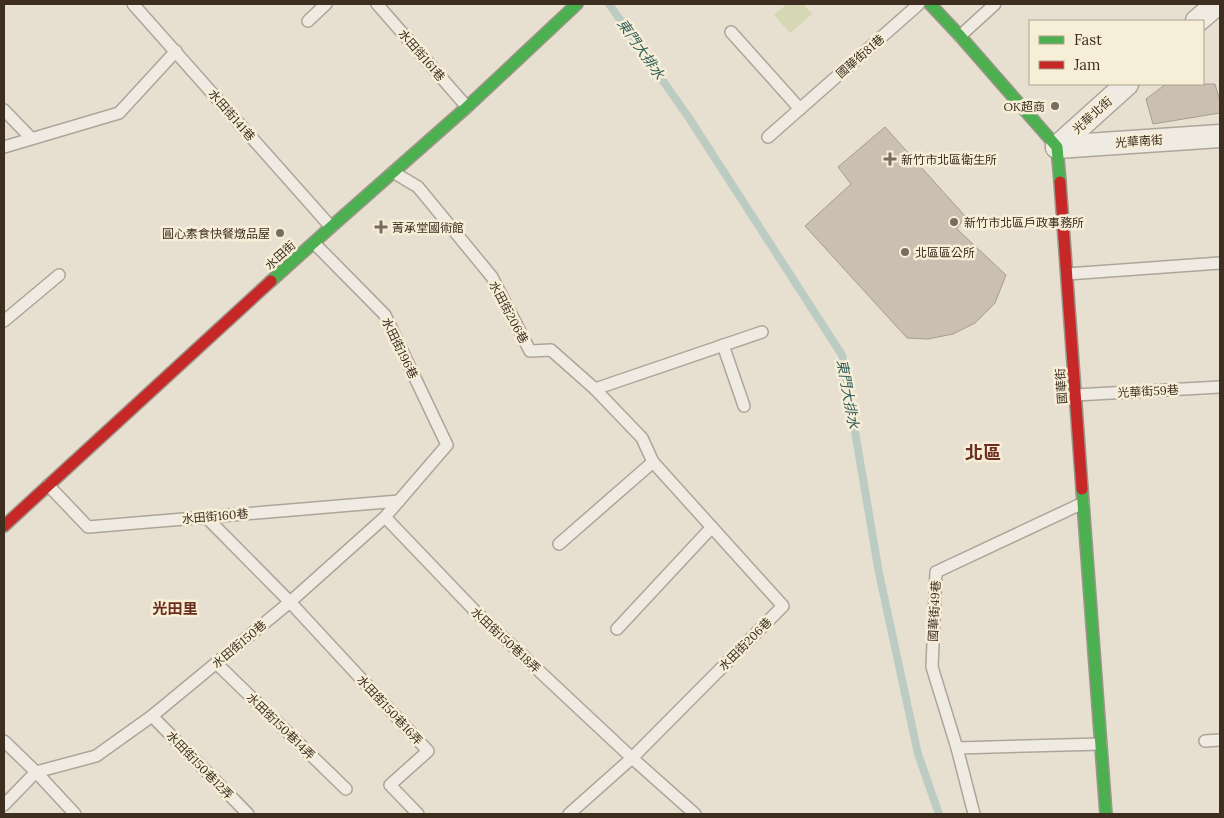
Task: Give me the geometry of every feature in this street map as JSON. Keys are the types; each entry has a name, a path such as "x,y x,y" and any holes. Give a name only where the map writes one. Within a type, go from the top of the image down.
{"street":[{"path":"930,4 1057,147"},
{"path":"1198,20 1217,4"},
{"name":"水田街","path":"5,521 48,485 576,5"},
{"name":"光華北街","path":"1057,147 1126,85"},
{"name":"光華南街","path":"1057,147 1220,136"},
{"name":"國華街","path":"1057,147 1106,814"}],"lane":[{"name":"水田街141巷","path":"133,4 331,227"},
{"path":"308,21 326,4"},
{"name":"水田街161巷","path":"378,4 467,106"},
{"name":"國華街81巷","path":"768,137 920,4"},
{"path":"960,36 995,4"},
{"path":"731,32 800,109"},
{"path":"4,147 119,113 176,51"},
{"path":"4,110 31,138"},
{"name":"水田街206巷","path":"393,172 418,187 492,277 530,351 551,350 595,389 642,438 653,462 783,606 632,758"},
{"name":"水田街196巷","path":"314,243 385,315 447,446"},
{"path":"1066,274 1220,263"},
{"path":"4,321 59,275"},
{"path":"595,389 762,332"},
{"path":"723,345 744,406"},
{"name":"光華街59巷","path":"1075,395 1220,386"},
{"name":"水田街150巷","path":"36,772 96,756 152,716 290,602 385,517 447,446"},
{"path":"559,544 653,462"},
{"name":"水田街160巷","path":"48,485 88,527 399,501"},
{"name":"國華街49巷","path":"974,814 957,748 932,667 936,572 1083,503"},
{"path":"206,517 290,602"},
{"name":"水田街150巷18弄","path":"385,517 475,611 632,758 695,814"},
{"path":"617,629 712,527"},
{"name":"水田街150巷16弄","path":"290,602 428,751 390,785 418,814"},
{"name":"水田街150巷14弄","path":"216,663 346,789"},
{"name":"水田街150巷12弄","path":"152,716 248,814"},
{"path":"1205,741 1220,740"},
{"path":"4,741 36,772 74,814"},
{"path":"957,748 1101,744"},
{"path":"569,814 632,758"},
{"path":"4,805 36,772"}],"green space":[{"path":"787,4 803,4 812,14 790,33 774,15"}],"building":[{"path":"1215,84 1220,101 1220,113 1153,124 1146,99 1165,85"},
{"name":"北區區公所","path":"885,127 965,216 957,229 1006,275 995,303 975,323 953,334 928,339 907,338 805,226 851,184 838,167"}],"waterway":[{"name":"東門大排水","path":"609,4 689,118 842,355 879,573 918,754 939,814"}],"traffic: fast":[{"path":"271,281 467,107 577,4"},
{"path":"930,4 1057,147 1060,182"},
{"path":"1082,489 1106,814"}],"traffic: jam":[{"path":"1060,182 1082,489"},
{"path":"4,526 271,281"}],"place":[{"name":"OK超商","path":"1055,106"},
{"name":"新竹市北區衛生所","path":"890,159"},
{"name":"新竹市北區戶政事務所","path":"954,222"},
{"name":"菁承堂國術館","path":"381,227"},
{"name":"圓心素食快餐燉品屋","path":"280,233"},
{"name":"北區區公所","path":"905,252"}],"district":[{"name":"北區","path":"983,452"},
{"name":"光田里","path":"175,608"}]}
